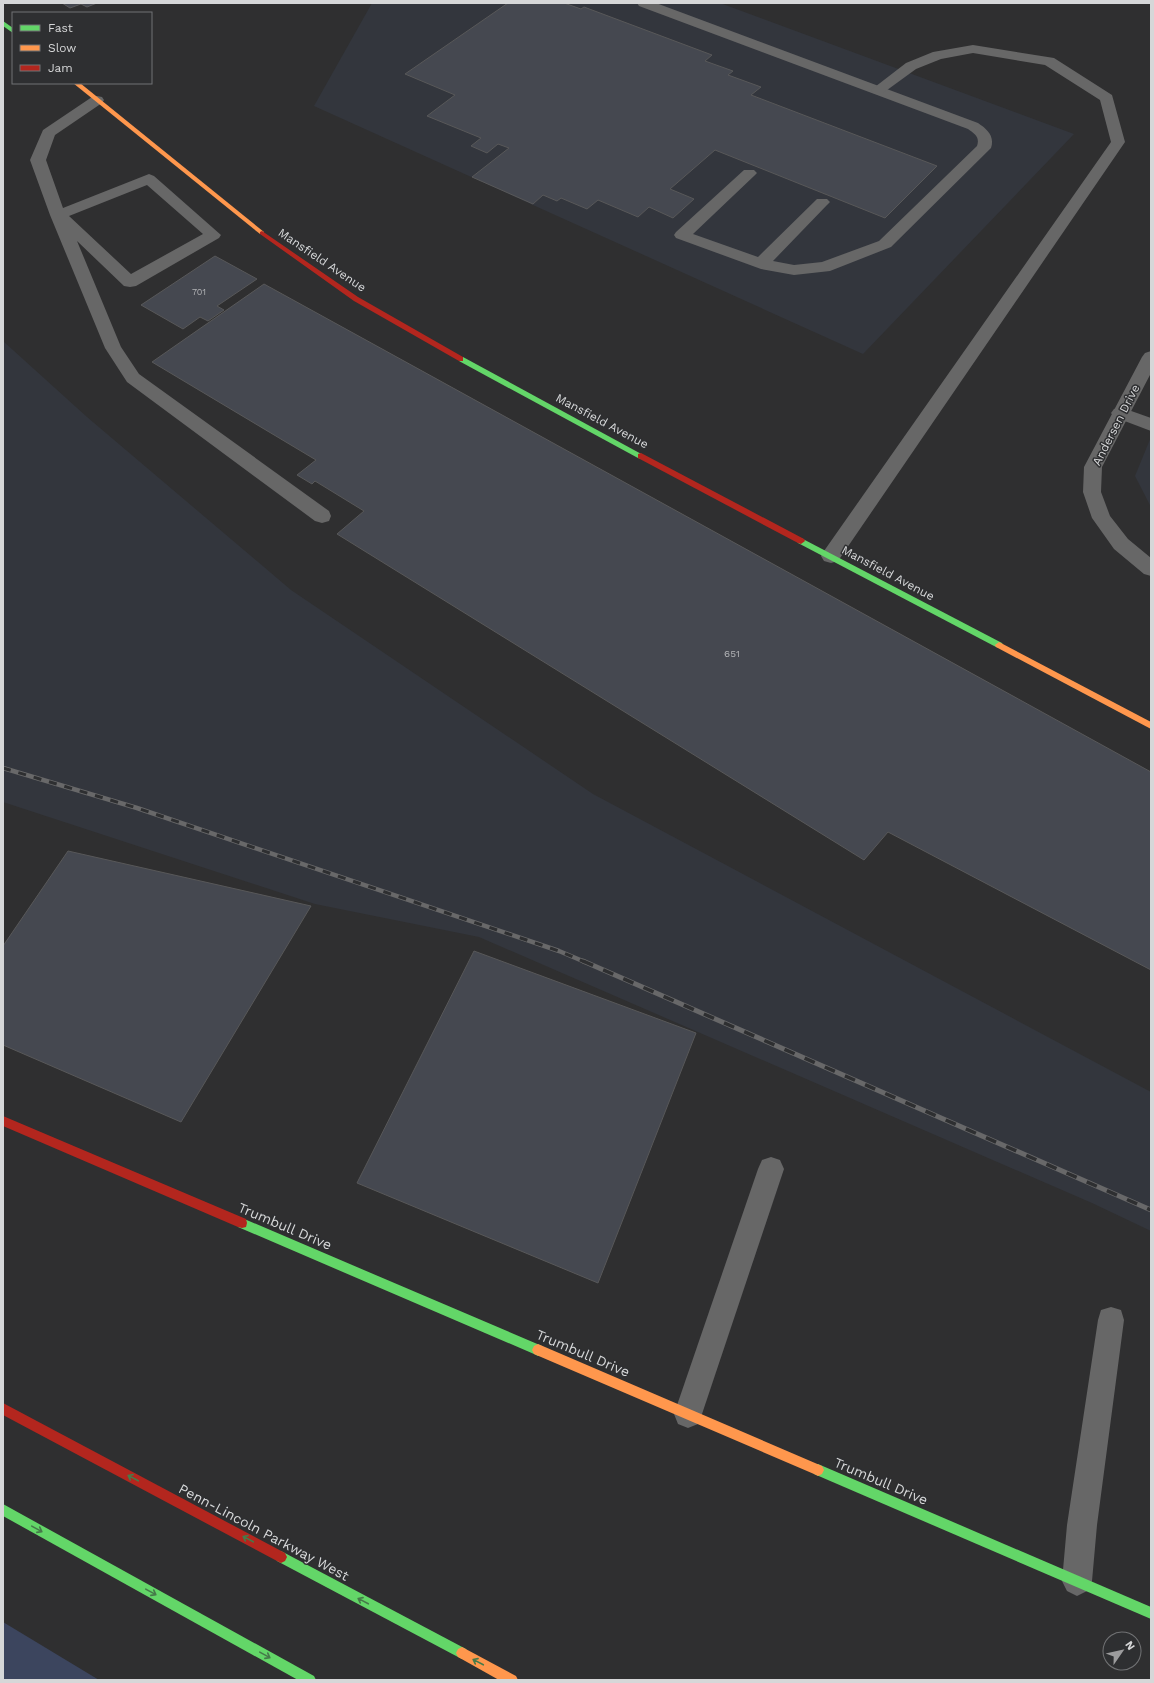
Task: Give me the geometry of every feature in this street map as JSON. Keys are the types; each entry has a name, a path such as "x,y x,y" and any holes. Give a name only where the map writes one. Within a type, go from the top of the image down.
{"main road":[{"path":"3,23 12,30"},
{"name":"Mansfield Avenue","path":"77,84 263,234 356,299 512,387 1151,726"},
{"name":"Trumbull Drive","path":"3,1121 1151,1613"},
{"name":"Penn-Lincoln Parkway West","path":"3,1409 512,1680"},
{"path":"3,1510 310,1680"}],"street":[{"path":"644,3 973,126 984,134 987,142 984,148 885,244 824,267 794,270 761,264 682,235 749,173"},
{"path":"831,556 1118,142 1107,98 1049,61 973,49 938,55 911,66 878,90"},
{"path":"97,100 48,133 38,160 58,215 113,348 133,378 322,516"},
{"path":"149,180 213,235 130,282 58,215 149,180"},
{"path":"761,264 822,202"},
{"name":"Andersen Drive","path":"1151,358 1120,413 1093,466 1092,492 1101,518 1122,544 1151,569"},
{"path":"1120,413 1151,424"},
{"path":"688,1414 771,1169"},
{"path":"1077,1581 1082,1525 1110,1320"}],"shaded area":[{"path":"372,3 720,3 1074,134 863,354 314,106"},
{"path":"3,341 87,417 291,590 593,794 1151,1092 1151,1231 1092,1203 479,937 315,904 3,802"},
{"path":"1151,437 1151,507 1135,476"},
{"path":"3,1622 99,1680 3,1680"}],"building":[{"path":"62,3 97,3 87,7 81,4 70,8"},
{"path":"508,3 564,3 581,9 584,7 712,55 705,61 733,71 728,75 761,87 751,95 937,166 885,218 715,150 670,189 694,199 673,218 649,207 638,217 598,200 587,209 561,198 557,201 543,195 533,204 472,177 509,148 498,144 487,153 471,146 481,138 427,116 455,95 405,74"},
{"path":"215,256 257,279 217,306 224,310 208,321 200,317 183,329 141,305"},
{"path":"264,284 1151,772 1151,970 888,832 864,860 337,534 364,511 315,481 312,484 297,475 316,460 152,362"},
{"path":"68,851 311,906 181,1122 3,1045 3,946"},
{"path":"474,951 696,1033 598,1283 357,1183"}],"railway":[{"path":"3,768 137,808 559,951 585,962"},
{"path":"583,961 1151,1210"}],"traffic: fast":[{"path":"3,23 12,30"},
{"path":"461,359 641,456"},
{"path":"801,541 999,645"},
{"path":"242,1223 538,1350"},
{"path":"818,1470 1151,1613"},
{"path":"3,1510 310,1680"},
{"path":"281,1557 462,1653"}],"traffic: slow":[{"path":"77,84 262,233"},
{"path":"999,645 1151,726"},
{"path":"538,1350 818,1470"},
{"path":"462,1653 512,1680"}],"traffic: jam":[{"path":"262,233 356,299 461,359"},
{"path":"641,456 801,541"},
{"path":"3,1121 242,1223"},
{"path":"3,1409 281,1557"}]}
